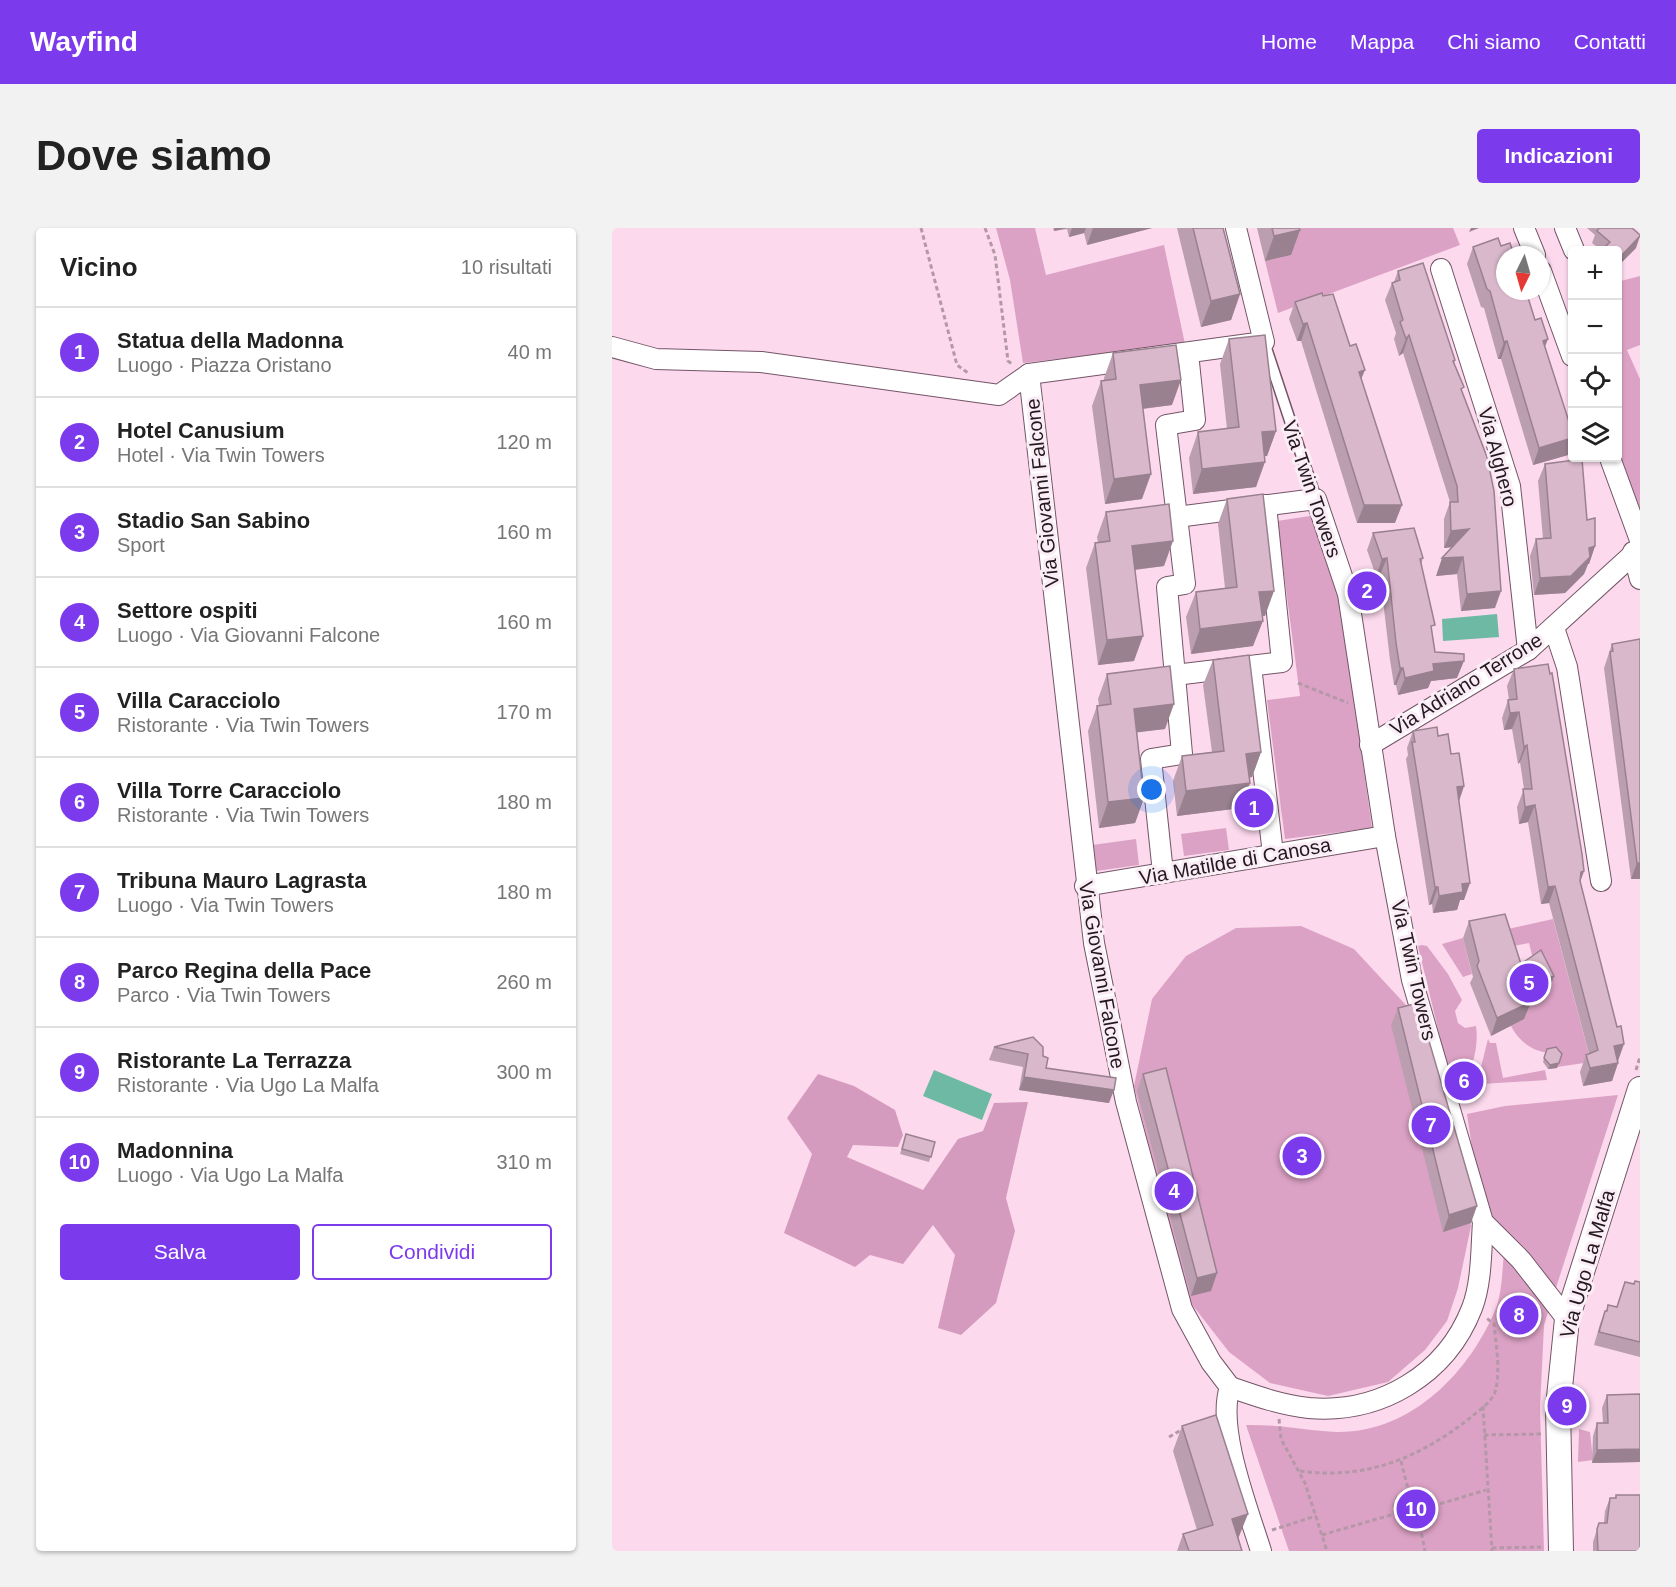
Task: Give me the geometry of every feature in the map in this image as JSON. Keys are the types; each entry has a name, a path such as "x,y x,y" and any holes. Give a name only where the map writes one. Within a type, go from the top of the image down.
{"street":[{"path":"612,347 656,359 761,362 999,395 1029,374 1264,342 1236,228"},
{"path":"1526,228 1532,246"},
{"path":"1564,228 1572,246"},
{"name":"Via Alghero","path":"1441,269 1510,486 1528,650"},
{"path":"1550,296 1571,354"},
{"path":"1163,873 1151,759 1182,754 1167,587 1185,584 1166,425 1195,420 1188,353"},
{"name":"Via Giovanni Falcone","path":"1029,374 1085,886 1094,944 1126,1102 1182,1309 1211,1362 1230,1388"},
{"path":"1611,462 1638,547 1640,579"},
{"path":"1177,517 1316,499"},
{"name":"Via Twin Towers","path":"1316,499 1348,594 1385,836 1412,980 1483,1222 1521,1260 1567,1319"},
{"path":"1175,675 1282,662 1266,505"},
{"name":"Via Adriano Terrone","path":"1370,745 1528,650 1638,547"},
{"path":"1554,628 1567,667 1601,881"},
{"path":"1251,666 1273,854"},
{"name":"Via Matilde di Canosa","path":"1085,886 1385,836"},
{"name":"Via Ugo La Malfa","path":"1561,1549 1558,1434 1562,1348 1567,1319 1640,1089"},
{"path":"1259,1543 1226,1426 1225,1401 1230,1388 1278,1403 1310,1408 1350,1407 1392,1395 1430,1370 1453,1343 1472,1307 1483,1222"}],"lane":[{"name":"Via Twin Towers","path":"1264,342 1316,499"}],"path":[{"path":"921,228 957,365 974,377"},
{"path":"985,228 994,255 1008,361 1029,374"},
{"path":"1298,683 1364,708"},
{"path":"1300,1471 1321,1474 1350,1472 1401,1461 1440,1441 1495,1395 1498,1374 1494,1324 1472,1307"},
{"path":"1278,1403 1281,1439 1300,1471 1327,1551"},
{"path":"1483,1406 1486,1490 1492,1550 1561,1549"},
{"path":"1169,1437 1193,1426"},
{"path":"1484,1435 1558,1434"},
{"path":"1401,1461 1408,1489"},
{"path":"1408,1489 1427,1494 1432,1506 1429,1519 1420,1526 1402,1524 1395,1515 1397,1497 1408,1489"},
{"path":"1432,1506 1486,1490"},
{"path":"1259,1543 1316,1515"},
{"path":"1322,1535 1395,1515"},
{"path":"1420,1526 1425,1551"}],"shaded area":[{"path":"996,228 1035,228 1046,275 1164,245 1185,344 1023,363 1010,280"},
{"path":"1285,228 1453,228 1460,245 1278,313 1265,261 1291,255"},
{"path":"1640,276 1640,345 1627,350 1640,379 1640,511 1622,460 1622,281"},
{"path":"1310,516 1339,592 1372,828 1285,839 1267,700 1300,696 1277,521"},
{"path":"1497,614 1499,637 1443,641 1442,619"},
{"path":"1226,828 1229,850 1184,856 1181,834"},
{"path":"1136,839 1139,865 1089,872 1085,846"},
{"path":"1553,919 1591,1062 1557,1067 1554,1052 1541,1051 1529,1046 1511,1026 1521,1004 1548,993 1535,967 1529,943 1504,948 1499,931"},
{"path":"1301,926 1354,949 1417,1017 1471,1226 1458,1288 1447,1321 1425,1350 1388,1382 1328,1396 1270,1383 1229,1352 1187,1298 1134,1086 1152,999 1186,956 1236,928"},
{"path":"1463,938 1472,974 1463,977 1442,944"},
{"path":"1418,946 1427,946 1448,974 1462,1000 1455,1011 1458,1023 1465,1028 1476,1026 1475,1052 1470,1069 1459,1083 1452,1087"},
{"path":"1488,1039 1490,1043 1496,1043 1503,1078 1545,1070 1547,1080 1481,1084 1478,1079"},
{"path":"934,1070 992,1094 982,1120 923,1096"},
{"path":"818,1074 854,1086 895,1110 903,1135 898,1147 853,1145 847,1157 923,1190 958,1139 983,1131 994,1103 1028,1102 1006,1198 1015,1231 996,1303 961,1335 938,1328 955,1255 933,1225 903,1264 870,1255 855,1267 784,1233 812,1154 787,1118"},
{"path":"1618,1095 1544,1325 1540,1408 1544,1551 1289,1551 1246,1425 1337,1432 1364,1430 1389,1422 1413,1410 1454,1376 1471,1355 1496,1308 1505,1245 1483,1222 1467,1114 1505,1106"},
{"path":"1579,1429 1590,1432 1593,1460 1578,1462"}],"building":[{"path":"1193,228 1223,228 1240,294 1211,301"},
{"path":"1272,228 1299,228 1300,230 1274,236"},
{"path":"1599,228 1632,228 1640,236 1622,255 1622,246 1606,246 1610,242 1597,231"},
{"path":"1498,238 1501,246 1496,246 1496,300 1529,300 1535,320 1541,318 1548,339 1543,341 1568,419 1568,439 1539,448 1507,341 1504,342 1490,291 1487,289 1473,247"},
{"path":"1423,263 1455,360 1453,361 1464,387 1461,389 1487,457 1494,491 1501,591 1467,594 1463,557 1442,558 1469,529 1451,531 1450,502 1458,502 1457,486 1409,335 1406,339 1400,322 1403,320 1392,283 1400,280 1398,271"},
{"path":"1322,293 1323,296 1333,294 1350,346 1356,344 1365,370 1359,372 1402,505 1364,505 1307,323 1303,324 1295,302"},
{"path":"1265,335 1276,431 1262,432 1265,462 1202,469 1198,432 1239,427 1229,339"},
{"path":"1176,345 1181,380 1140,385 1151,474 1114,479 1101,381 1116,379 1113,353"},
{"path":"1568,461 1582,462 1587,520 1595,518 1595,546 1589,548 1590,557 1571,576 1540,578 1536,539 1551,538 1545,464"},
{"path":"1263,494 1274,591 1259,592 1263,621 1200,629 1196,592 1237,587 1227,499"},
{"path":"1169,504 1173,541 1132,546 1143,636 1107,640 1095,543 1110,541 1106,512"},
{"path":"1414,528 1423,558 1420,559 1435,625 1431,626 1435,652 1464,654 1464,661 1433,664 1434,671 1405,678 1403,668 1400,668 1396,643 1387,558 1382,559 1373,533"},
{"path":"1640,639 1640,863 1637,863 1610,652 1613,651 1612,644"},
{"path":"1249,655 1261,752 1246,754 1250,783 1186,791 1182,756 1224,751 1213,660"},
{"path":"1548,664 1550,674 1552,673 1582,854 1584,871 1581,872 1580,881 1617,1027 1621,1026 1624,1044 1614,1046 1618,1063 1590,1068 1586,1055 1598,1050 1555,886 1548,887 1535,805 1525,807 1523,789 1532,789 1527,745 1524,747 1519,712 1510,713 1508,700 1517,699 1514,669"},
{"path":"1170,666 1174,704 1134,709 1144,798 1108,802 1097,706 1111,704 1107,674"},
{"path":"1437,727 1438,736 1448,734 1451,754 1459,753 1464,786 1457,787 1470,883 1462,884 1463,892 1439,896 1438,887 1435,887 1412,742 1415,742 1413,731"},
{"path":"1505,914 1521,964 1541,950 1554,976 1527,986 1531,1002 1497,1018 1477,966 1479,961 1469,921"},
{"path":"1418,1003 1477,1206 1449,1215 1398,1008"},
{"path":"1033,1037 1043,1047 1043,1056 1048,1058 1046,1068 1116,1078 1114,1090 1024,1077 1028,1054 994,1047"},
{"path":"1556,1047 1562,1054 1559,1063 1550,1065 1544,1058 1547,1049"},
{"path":"1166,1068 1217,1273 1197,1278 1143,1074"},
{"path":"906,1134 935,1142 931,1157 902,1149"},
{"path":"1635,1281 1640,1282 1640,1342 1599,1332 1608,1305 1617,1307 1625,1282 1634,1284"},
{"path":"1640,1394 1640,1449 1597,1450 1597,1423 1608,1423 1607,1395"},
{"path":"1216,1415 1248,1514 1232,1519 1242,1551 1189,1551 1183,1534 1213,1525 1182,1426"},
{"path":"1616,1495 1640,1495 1640,1551 1598,1551 1597,1529 1599,1523 1607,1523 1610,1498 1616,1498"}],"place":[{"name":"Hotel Canusium","path":"1367,591"},
{"name":"Statua della Madonna","path":"1254,808"},
{"name":"Villa Caracciolo","path":"1529,983"},
{"name":"Villa Torre Caracciolo","path":"1464,1081"},
{"name":"Tribuna Mauro Lagrasta","path":"1431,1125"},
{"name":"Stadio San Sabino","path":"1302,1156"},
{"name":"Settore ospiti","path":"1174,1191"},
{"name":"Parco Regina della Pace","path":"1519,1315"},
{"name":"Ristorante La Terrazza","path":"1567,1406"},
{"name":"Madonnina","path":"1416,1509"}]}
